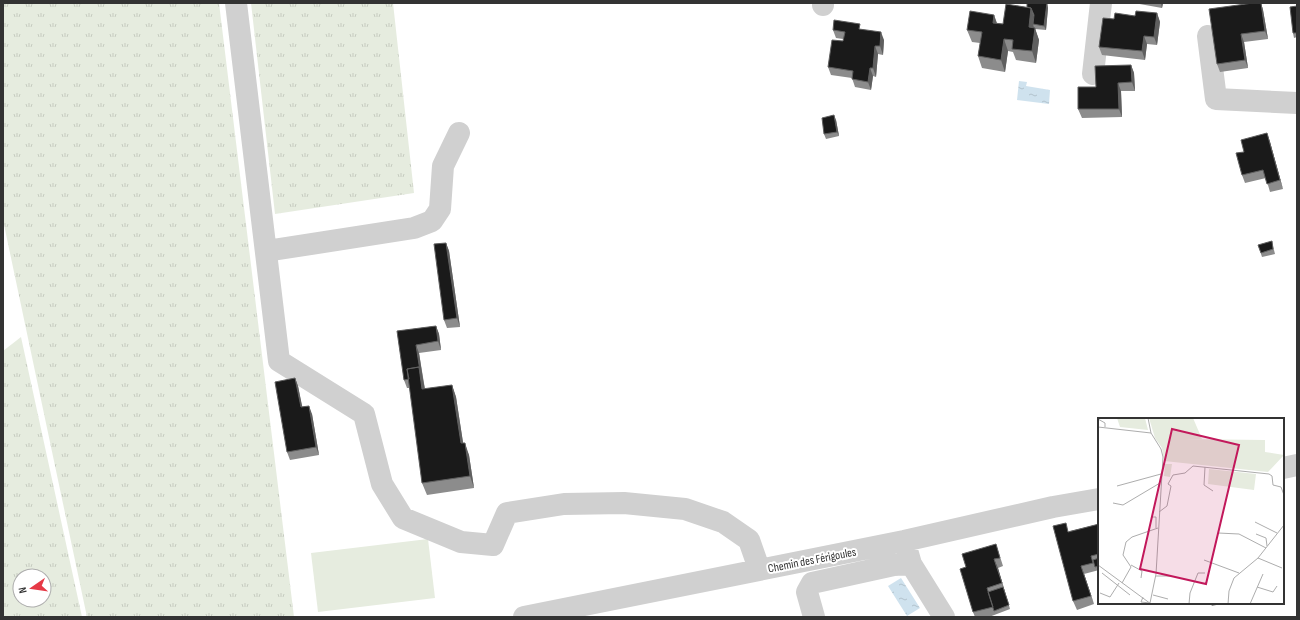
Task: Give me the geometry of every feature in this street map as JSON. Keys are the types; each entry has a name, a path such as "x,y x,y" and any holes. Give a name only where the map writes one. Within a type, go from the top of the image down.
{"street":[{"path":"236,3 279,361 364,414 382,484 403,518 461,542 493,545 507,513 564,504 624,504 685,509 723,522 748,540 756,560 758,570"},
{"path":"1093,74 1101,3"},
{"path":"1208,36 1216,99 1297,103"},
{"path":"266,251 414,228 432,221 440,209 443,166 459,133"},
{"path":"1284,468 1297,465"},
{"name":"Chemin des Férigoules","path":"524,617 904,541 1053,507 1098,499"},
{"path":"904,541 911,564 944,617"},
{"path":"814,617 807,592 812,583 894,565 911,564"}],"green space":[{"path":"3,3 219,3 294,617 87,617 3,220"},
{"path":"251,3 393,3 414,193 275,214"},
{"path":"21,337 82,617 3,617 3,351"},
{"path":"428,539 435,598 318,612 311,553"}],"water":[{"path":"1019,81 1027,82 1026,86 1050,90 1049,104 1017,100"},
{"path":"901,578 920,608 907,616 888,586"}],"building":[{"path":"1027,3 1047,3 1044,26 1033,24 1034,15 1031,8 1027,7"},
{"path":"1261,3 1265,31 1241,34 1245,60 1217,64 1209,9"},
{"path":"1006,4 1031,8 1029,27 1035,28 1032,51 1012,49 1013,40 1004,39 1001,60 978,56 982,32 967,30 970,11 994,15 993,23 1003,24"},
{"path":"1297,6 1297,33 1293,33 1290,7"},
{"path":"1136,11 1157,13 1154,37 1144,36 1142,51 1099,47 1103,18 1114,19 1115,13 1135,16"},
{"path":"834,20 860,24 859,29 881,32 880,46 875,46 873,68 870,68 868,82 852,79 853,71 828,67 832,40 843,41 845,32 833,30"},
{"path":"1131,65 1132,82 1118,83 1119,109 1078,109 1078,87 1096,87 1095,66"},
{"path":"834,115 837,132 824,134 822,118"},
{"path":"1267,133 1280,180 1267,184 1263,170 1242,175 1236,153 1244,152 1241,140"},
{"path":"1272,241 1273,249 1261,253 1258,245"},
{"path":"446,243 457,318 444,320 434,244"},
{"path":"436,326 438,341 416,345 420,371 419,367 407,369 409,379 404,380 397,331"},
{"path":"419,367 422,389 452,385 461,443 465,443 470,476 422,483 407,369"},
{"path":"295,378 301,407 309,406 316,447 287,452 275,382"},
{"path":"1066,523 1068,532 1098,524 1098,554 1091,556 1093,563 1081,566 1091,596 1073,601 1053,526"},
{"path":"996,544 1000,558 994,559 1002,583 987,588 993,607 973,612 960,569 966,567 962,554"},
{"path":"1098,558 1098,566 1095,567 1093,560"},
{"path":"1003,587 1009,605 994,611 988,592"}]}
